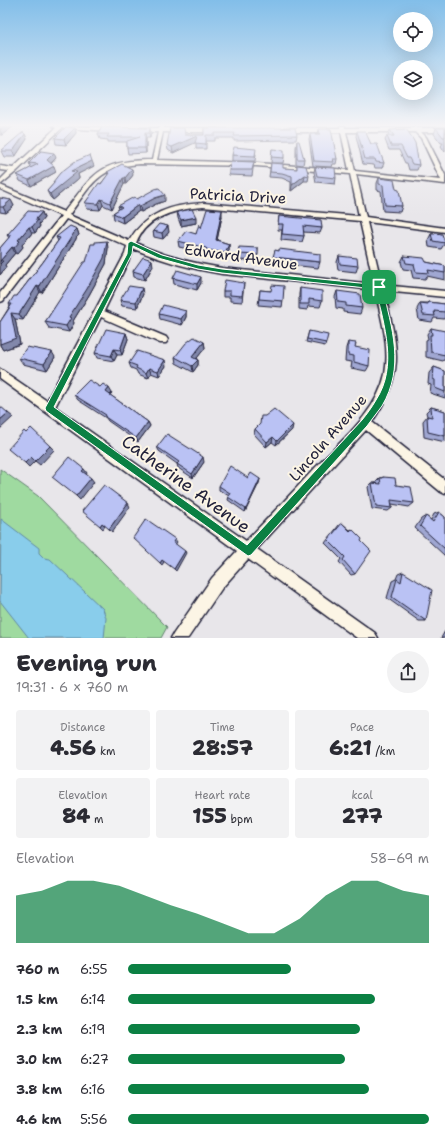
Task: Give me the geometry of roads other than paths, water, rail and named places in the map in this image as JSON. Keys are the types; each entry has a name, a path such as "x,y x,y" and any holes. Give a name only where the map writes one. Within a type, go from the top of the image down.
{"street":[{"path":"0,185 29,156"},
{"path":"154,163 156,156"},
{"name":"Lincoln Avenue","path":"179,638 217,583 364,423 379,403 385,390 390,373 392,356 391,340 350,156"},
{"path":"432,156 445,181"},
{"path":"0,299 95,177 100,172 110,167 124,164 154,163 231,163 354,172 445,181"},
{"path":"0,168 15,170"},
{"name":"Edward Avenue","path":"0,185 160,257 198,267 222,271 445,294"},
{"name":"Patricia Drive","path":"49,408 130,254 131,243 139,230 159,215 175,208 191,205 203,205 364,219 445,230"},
{"path":"99,313 163,340"},
{"name":"Catherine Avenue","path":"0,373 370,638"},
{"path":"364,423 445,488"}],"water":[{"path":"1,519 39,548 39,553 44,558 50,559 103,609 106,618 104,638 29,638 0,601"}]}
